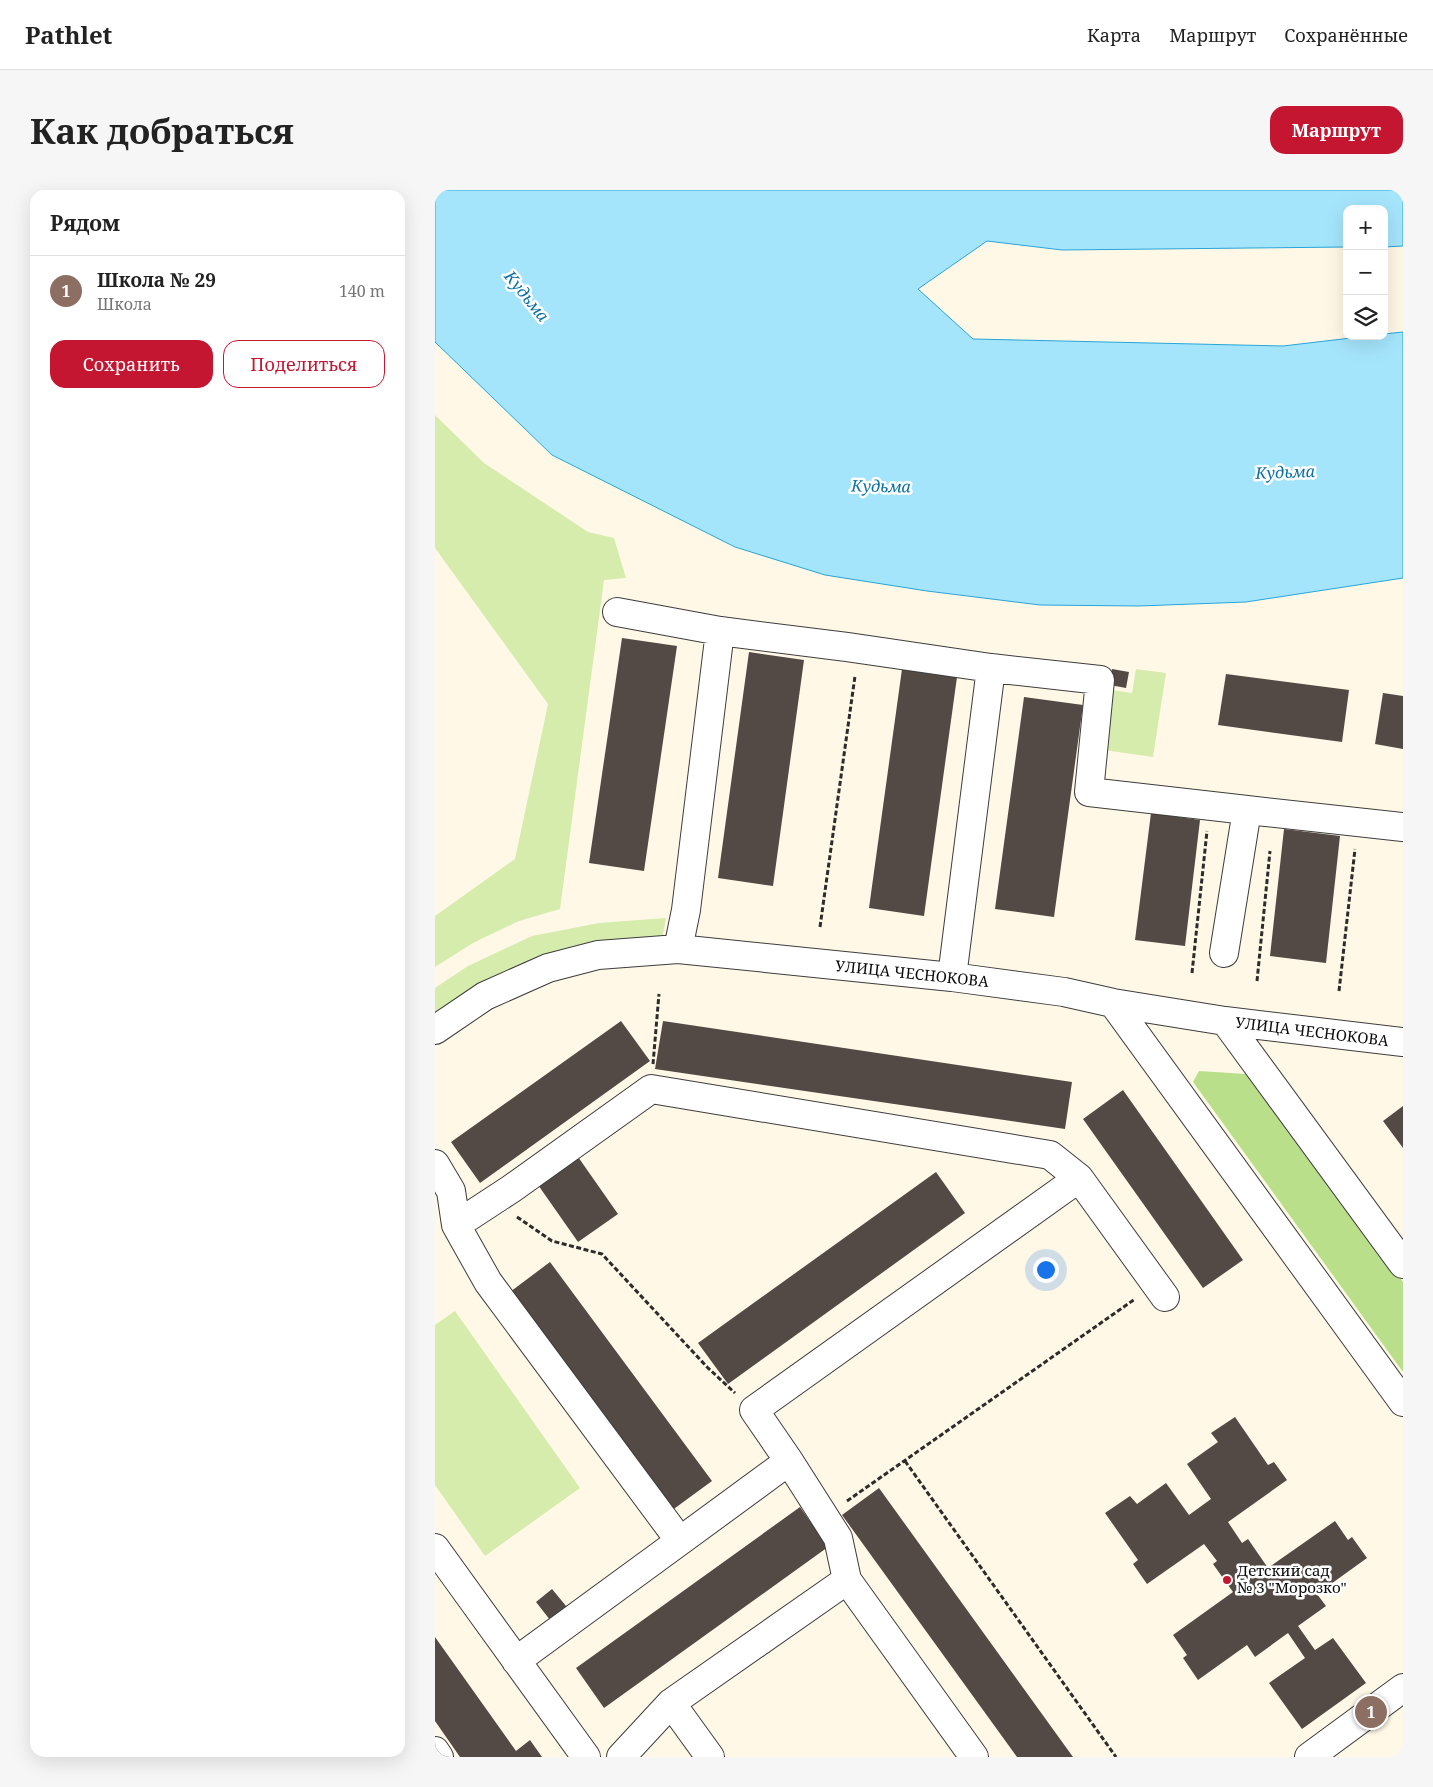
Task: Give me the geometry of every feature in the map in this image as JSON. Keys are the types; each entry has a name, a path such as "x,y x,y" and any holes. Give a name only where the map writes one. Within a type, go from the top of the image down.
{"street":[{"path":"617,612 719,631 991,668 1100,680 1089,792 1403,828"},
{"path":"678,949 686,910 719,631"},
{"path":"952,977 991,668"},
{"path":"1224,953 1247,810"},
{"name":"УЛИЦА ЧЕСНОКОВА","path":"435,1030 485,996 548,968 598,955 678,949 952,977 1063,992 1113,1004 1225,1021 1403,1042"},
{"path":"1113,1004 1403,1402"},
{"path":"1225,1021 1403,1264"},
{"path":"456,1225 519,1183 651,1089 1050,1155 1079,1178 1160,1291"},
{"path":"435,1164 443,1198 488,1282 680,1541"},
{"path":"974,1757 847,1580 839,1538 754,1410 1079,1178"},
{"path":"516,1661 789,1461"},
{"path":"435,1548 586,1757"},
{"path":"621,1757 671,1703 847,1580"},
{"path":"1309,1757 1403,1688"},
{"path":"671,1703 711,1757"},
{"path":"435,1751 439,1757"}],"path":[{"path":"820,927 856,668"},
{"path":"1339,991 1355,840"},
{"path":"1257,981 1270,849"},
{"path":"651,1089 659,994"},
{"path":"493,1200 552,1241 602,1254 707,1367 754,1410"},
{"path":"826,1516 1160,1291"},
{"path":"905,1461 1116,1757"}],"green space":[{"path":"435,415 484,463 588,532 614,538 626,578 604,580 560,909 519,921 473,943 435,967 435,916 515,859 548,704 435,548"},
{"path":"1136,669 1166,673 1153,757 1104,750 1112,690 1132,693"},
{"path":"666,918 662,940 435,1014 435,988 468,966 532,936 599,923"},
{"path":"1199,1071 1246,1074 1403,1282 1403,1372 1193,1082"},
{"path":"455,1311 580,1488 485,1556 435,1485 435,1325"}],"water":[{"name":"Кудьма","path":"435,190 1403,190 1403,246 1388,247 1388,205 1343,205 1343,247 1062,250 987,241 918,289 973,339 1283,346 1343,339 1388,340 1388,334 1403,332 1403,578 1246,602 1139,606 1040,605 927,591 825,575 735,547 552,455 435,342"}],"building":[{"path":"622,638 677,646 644,871 589,863"},
{"path":"749,652 804,660 773,886 718,878"},
{"path":"902,669 957,677 924,916 869,908"},
{"path":"1112,669 1129,672 1126,688 1110,685"},
{"path":"1226,674 1349,690 1342,742 1218,725"},
{"path":"1383,693 1403,696 1403,749 1375,744"},
{"path":"1024,697 1083,705 1054,917 995,909"},
{"path":"1151,813 1200,820 1185,946 1135,940"},
{"path":"1284,829 1340,836 1326,963 1270,956"},
{"path":"621,1021 650,1061 480,1183 451,1142"},
{"path":"663,1021 1072,1082 1065,1129 655,1069"},
{"path":"1123,1090 1243,1260 1203,1288 1083,1119"},
{"path":"1403,1106 1403,1148 1383,1121"},
{"path":"576,1154 618,1214 578,1242 536,1182"},
{"path":"936,1172 965,1213 728,1384 698,1343"},
{"path":"550,1262 712,1481 671,1511 510,1292"},
{"path":"1235,1417 1268,1465 1274,1462 1287,1480 1228,1522 1242,1543 1248,1539 1268,1568 1335,1521 1348,1540 1352,1537 1367,1558 1317,1594 1326,1606 1298,1626 1315,1650 1333,1638 1366,1683 1302,1729 1269,1683 1305,1658 1288,1633 1255,1657 1247,1645 1198,1680 1183,1658 1187,1655 1173,1635 1233,1592 1213,1564 1217,1561 1204,1544 1147,1584 1133,1564 1138,1560 1105,1513 1130,1496 1137,1504 1166,1483 1189,1515 1211,1499 1187,1464 1218,1442 1211,1433"},
{"path":"879,1488 1073,1757 1017,1757 842,1515"},
{"path":"800,1507 828,1547 604,1708 576,1668"},
{"path":"552,1589 571,1612 554,1625 536,1602"},
{"path":"435,1637 516,1751 530,1740 542,1757 460,1757 435,1721"}],"place":[{"name":"Детский сад № 3 \"Морозко\"","path":"1227,1580"},
{"name":"Школа № 29","path":"1371,1712"}]}
